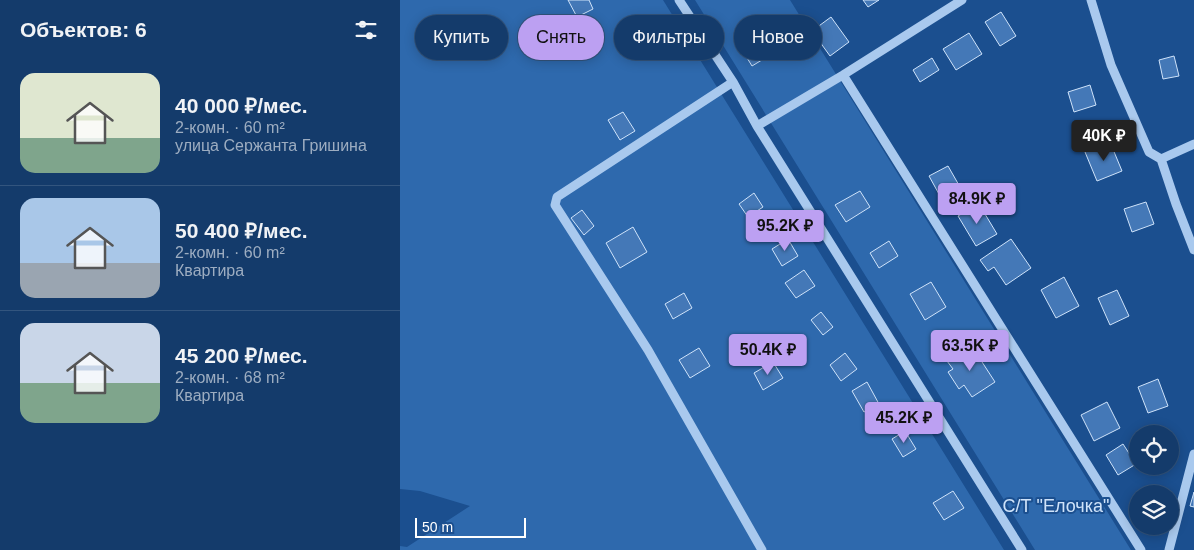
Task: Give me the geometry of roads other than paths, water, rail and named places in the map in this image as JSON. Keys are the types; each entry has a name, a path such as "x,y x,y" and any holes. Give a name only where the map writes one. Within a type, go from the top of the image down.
{"street":[{"path":"679,0 733,82 757,126 1022,550"},
{"path":"757,126 843,75 962,0"},
{"path":"1091,0 1112,65 1149,152 1161,159 1194,250"},
{"path":"843,75 1141,550"},
{"path":"733,82 557,197 556,205 648,350 762,550"},
{"path":"1161,159 1194,144"},
{"path":"1169,550 1194,454"}],"park label":[{"name":"С/Т \"Елочка\"","path":"1056,506"}]}
